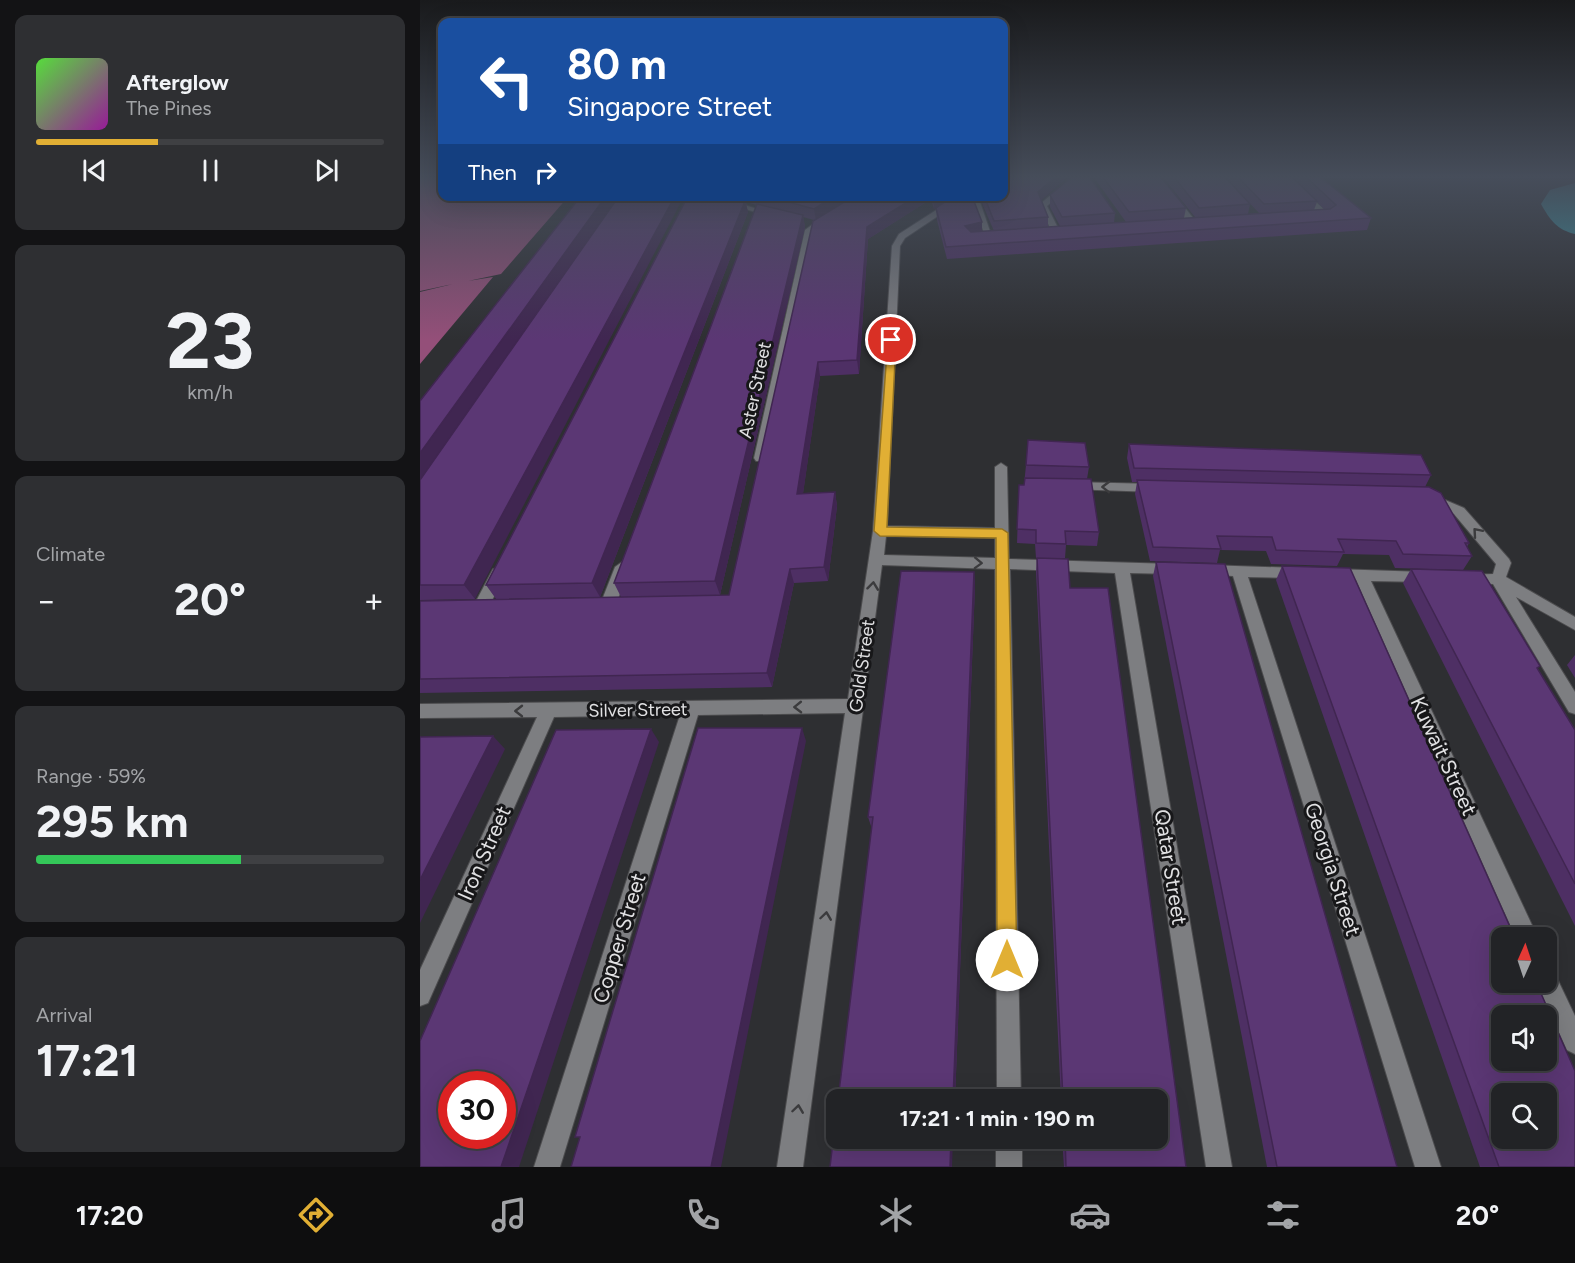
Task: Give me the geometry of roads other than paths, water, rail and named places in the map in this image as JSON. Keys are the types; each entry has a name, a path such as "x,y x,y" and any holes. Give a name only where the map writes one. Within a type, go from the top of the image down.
{"street":[{"name":"Aster Street","path":"756,474 809,230"},
{"name":"Gold Street","path":"790,1167 880,531 896,246 902,236 911,230"},
{"path":"987,230 990,238"},
{"path":"1047,234 1068,233"},
{"path":"1001,467 1008,485 1002,533 1009,1089"},
{"path":"1060,486 1166,489"},
{"path":"1412,494 1424,495 1459,511 1504,563 1498,579"},
{"path":"880,531 1002,533"},
{"path":"628,550 602,605 630,604"},
{"path":"876,560 1498,579 1575,624"},
{"path":"481,607 502,565"},
{"name":"Qatar Street","path":"1122,567 1219,1167"},
{"name":"Georgia Street","path":"1239,571 1428,1167"},
{"name":"Kuwait Street","path":"1361,575 1522,927"},
{"path":"1498,579 1575,706"},
{"path":"460,607 504,606"},
{"name":"Silver Street","path":"420,711 856,706"},
{"name":"Copper Street","path":"547,1167 691,709"},
{"name":"Iron Street","path":"420,995 548,711"},
{"path":"1552,993 1575,1042"},
{"path":"1009,1149 1009,1167"}]}
